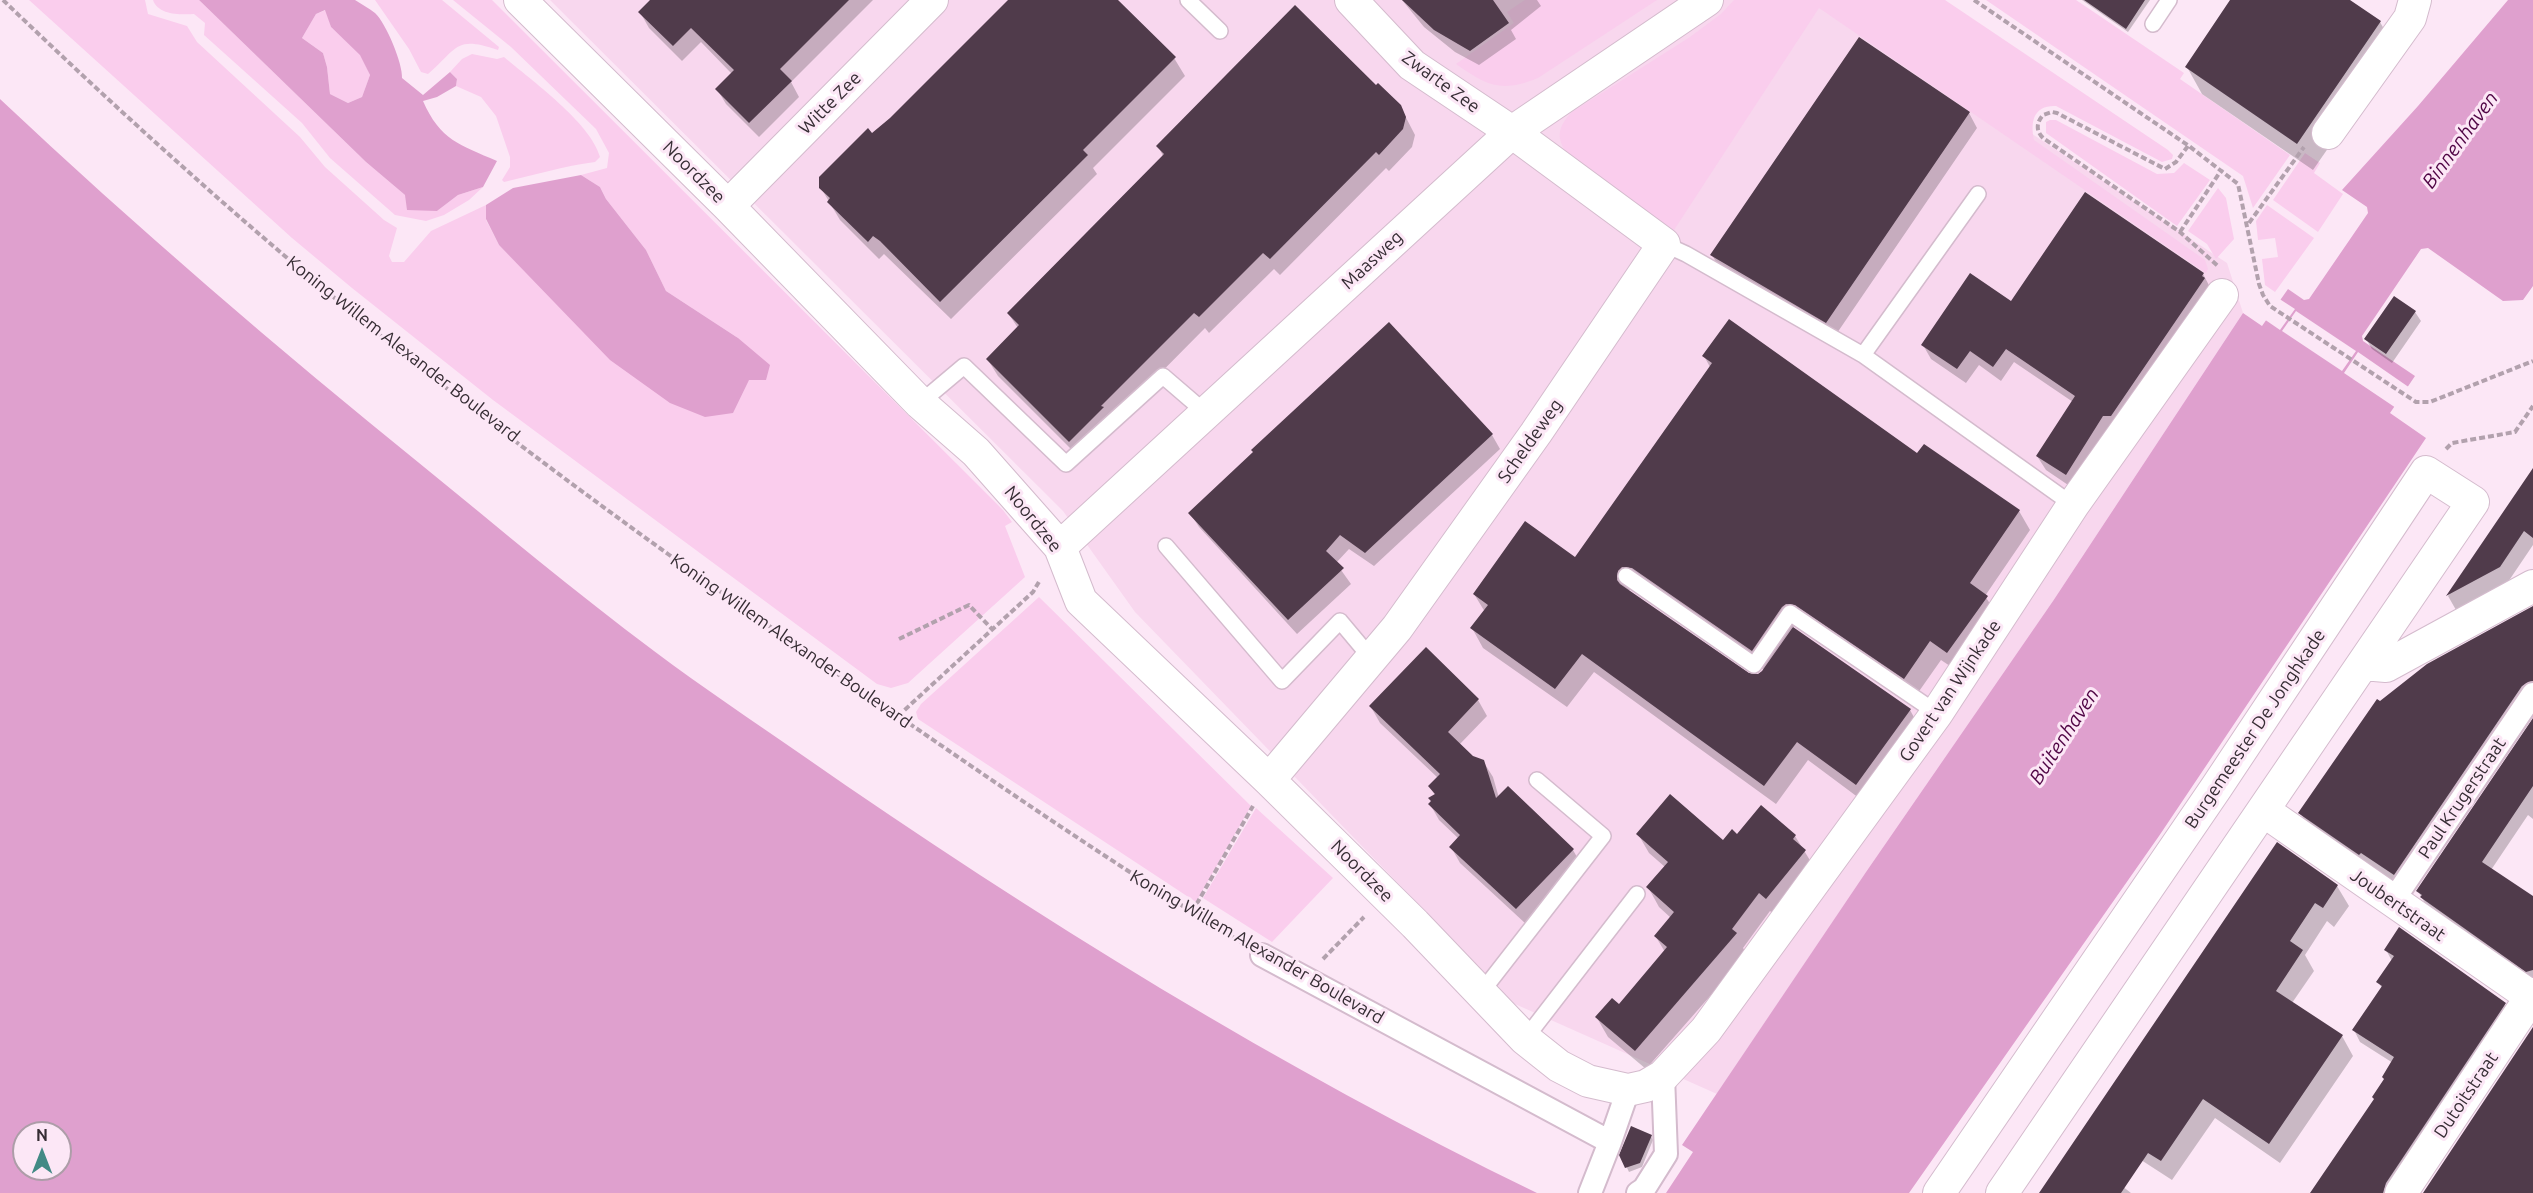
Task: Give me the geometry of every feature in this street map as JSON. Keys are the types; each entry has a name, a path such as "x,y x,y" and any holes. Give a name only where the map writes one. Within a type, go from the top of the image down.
{"street":[{"name":"Noordzee","path":"520,0 728,206 920,403 976,452 1060,547 1081,601 1386,895 1525,1039 1559,1066 1588,1081 1628,1090"},
{"name":"Witte Zee","path":"728,206 932,0"},
{"name":"Zwarte Zee","path":"1351,0 1412,65 1512,132"},
{"name":"Maasweg","path":"1060,547 1512,132 1707,0"},
{"path":"2328,133 2410,18 2415,0"},
{"path":"1512,132 1664,244"},
{"name":"Scheldeweg","path":"1269,780 1397,628 1529,443 1664,244"},
{"name":"Govert van Wijnkade","path":"1663,1076 1706,1030 1937,713 2073,505 2222,295"},
{"path":"2002,1193 2473,502 2426,472"},
{"name":"Burgemeester De Jonghkade","path":"1939,1193 2216,788 2426,472"},
{"path":"2363,664 2386,666 2533,586"},
{"name":"Paul Krugerstraat","path":"2392,902 2533,694"},
{"name":"Joubertstraat","path":"2264,811 2392,902 2533,996"},
{"name":"Koning Willem Alexander Boulevard","path":"1262,955 1610,1142"},
{"name":"Dutoitstraat","path":"2401,1193 2533,996"},
{"path":"1590,1193 1628,1090 1646,1086 1663,1076 1666,1154 1644,1189 1638,1193"}],"lane":[{"path":"1188,0 1220,31"},
{"path":"2153,24 2169,0"},
{"path":"1863,355 1978,194"},
{"path":"1664,244 1686,254 1863,355 2073,505"},
{"path":"920,403 964,366 1066,464 1163,376 1206,413"},
{"path":"1166,546 1282,681 1340,621 1371,658"},
{"path":"1626,576 1754,665 1790,613 1937,713"},
{"path":"1480,994 1603,836 1537,780"},
{"path":"1525,1039 1637,894"}],"path":[{"name":"Koning Willem Alexander Boulevard","path":"3,0 165,152 397,349 680,565 1136,878 1262,955"},
{"path":"1974,0 2222,169 2238,184 2259,284 2270,306 2416,402 2430,402 2533,361"},
{"path":"2189,146 2176,162 2165,169 2057,113 2043,115 2037,124 2037,130 2043,138 2180,231 2218,265 2222,295"},
{"path":"2248,224 2301,149"},
{"path":"2180,231 2222,169"},
{"path":"2426,472 2452,443 2515,432 2533,406"},
{"path":"898,716 1032,592 1060,547"},
{"path":"899,639 969,605 992,629"},
{"path":"1192,912 1269,780"},
{"path":"1305,978 1386,895"}],"shaded area":[{"path":"29,0 145,0 148,14 187,26 197,42 300,137 325,167 384,220 397,228 389,256 392,262 404,262 431,231 486,205 486,220 499,245 528,273 738,338 666,291 646,250 606,199 600,187 581,175 607,168 609,153 596,129 511,47 453,0 492,0 1003,510 1012,522 1005,526 1025,577 908,683 891,688 877,684 493,400 352,288 292,238"},
{"path":"153,0 199,0 366,162 405,195 437,211 458,195 483,187 469,200 444,215 426,221 395,215 330,158 302,123 204,35 205,23 194,14 164,11"},
{"path":"375,0 442,0 499,47 498,50 465,44 452,51 428,74 421,72 409,49"},
{"path":"550,0 1830,0 2227,263 2243,313 2053,601 1866,872 1717,1094 1515,1004 1135,612 1063,511"},
{"path":"1525,0 1657,0 1538,78 1525,83 1495,85 1477,78 1456,64 1514,23 1507,12"},
{"path":"1734,0 1945,0 2173,155 2172,159 2162,162 2056,106 2049,106 2038,111 2033,121 2034,140 2205,260 2208,269 2206,273 1819,8 1674,230 1574,162 1561,143 1560,131 1572,112 1690,37 1721,14"},
{"path":"1986,0 2076,0 2184,73 2180,79 2290,155 2253,208 2243,176"},
{"path":"326,10 331,27 361,55 370,75 362,97 348,103 330,94 323,53 302,38 316,14"},
{"path":"472,54 497,59 504,57 573,116 585,130 600,157 595,162 504,182 502,180 510,167 510,157 496,116 481,97 456,86 457,79 450,72 462,59"},
{"path":"2056,120 2157,174 2174,173 2184,163 2210,180 2177,226 2046,133 2046,122"},
{"path":"2305,153 2320,163 2314,173 2343,194 2318,232 2273,200"},
{"path":"2218,188 2226,198 2234,239 2216,259 2207,244 2188,231"},
{"path":"2267,205 2314,238 2275,292 2265,285 2262,259 2278,257 2275,238 2258,240 2256,221"},
{"path":"1039,597 1251,806 1196,902 918,719 916,712 921,704"},
{"path":"1256,808 1333,878 1272,942 1203,898"}],"water":[{"path":"199,0 355,0 373,11 379,18 397,54 402,78 423,95 450,72 457,79 456,86 437,97 423,101 437,125 452,140 497,161 483,187 458,195 437,211 407,210 405,195 366,162","holes":["325,10 331,27 360,55 370,75 362,97 348,103 330,94 323,53 302,38 316,14"]},
{"path":"2508,0 2533,0 2533,286 2523,300 2503,301 2428,248 2421,249 2362,336 2363,341 2415,376 2390,413 2426,438 2159,836 1909,1193 1666,1193 1693,1152 1682,1145 1866,872 2053,601 2243,313 2262,326 2288,289 2304,300 2309,299 2368,213 2367,207 2342,190 2418,106"},
{"path":"0,99 155,241 315,378 567,583 690,678 890,816 1161,989 1347,1095 1537,1193 0,1193"},
{"path":"581,175 600,187 606,199 646,250 666,291 738,338 770,365 766,380 749,380 733,413 705,417 670,403 610,360 499,245 486,219 486,205 513,188"}],"pier":[{"path":"2278,298 2295,309 2280,330 2264,319"},
{"path":"2296,311 2356,351 2342,371 2282,331"},
{"path":"2358,352 2410,388 2396,408 2344,373"}],"building":[{"path":"650,0 849,0 780,69 792,81 749,123 715,89 734,70 691,28 673,46 638,12"},
{"path":"1008,0 1118,0 1176,57 1083,150 1088,155 940,302 880,241 873,236 868,242 827,202 830,198 819,188 819,177 868,128 872,133 890,118"},
{"path":"1402,0 1493,0 1509,23 1470,51 1434,30"},
{"path":"2084,0 2145,0 2126,29"},
{"path":"2230,0 2350,0 2381,21 2297,144 2185,67"},
{"path":"1295,5 1376,85 1378,83 1401,105 1406,117 1403,129 1379,155 1376,152 1270,259 1263,253 1199,317 1194,313 1101,406 1104,407 1069,442 986,359 1019,325 1007,313 1164,154 1156,146"},
{"path":"1859,37 1970,112 1826,323 1710,255"},
{"path":"2085,192 2204,273 2202,276 2205,278 2111,416 2103,416 2066,475 2036,456 2075,396 2006,349 1993,367 1970,351 1957,369 1921,345 1970,273 2011,301"},
{"path":"2394,296 2416,311 2386,354 2364,339"},
{"path":"1729,319 1917,453 1924,444 2020,510 1970,583 1988,596 1947,653 1930,641 1904,679 1795,605 1786,604 1782,607 1752,651 1632,568 1622,567 1618,571 1617,580 1620,584 1749,673 1758,674 1762,671 1793,627 1911,709 1856,785 1797,742 1764,786 1582,654 1555,689 1470,628 1488,605 1473,594 1525,521 1575,557 1712,363 1702,356"},
{"path":"1389,322 1493,434 1365,553 1340,535 1326,551 1344,568 1288,620 1188,513 1253,452 1251,450"},
{"path":"2533,468 2533,538 2524,531 2500,567 2446,596"},
{"path":"2533,606 2533,681 2522,686 2394,875 2361,853 2359,855 2298,813 2377,699 2380,701 2427,664"},
{"path":"1426,647 1479,699 1448,732 1473,756 1484,760 1496,798 1508,786 1574,849 1516,909 1449,847 1460,835 1428,804 1431,801 1428,798 1435,794 1428,786 1440,774 1369,706"},
{"path":"2533,718 2533,786 2482,862 2533,896 2533,970 2526,972 2420,897 2422,895 2416,891"},
{"path":"1670,794 1723,840 1732,829 1737,834 1761,805 1796,835 1793,839 1806,850 1766,899 1759,893 1732,929 1737,933 1635,1051 1595,1017 1612,998 1619,1004 1667,947 1654,936 1674,912 1646,887 1668,862 1636,834"},
{"path":"2277,842 2338,885 2323,908 2315,903 2290,941 2303,950 2276,991 2343,1035 2269,1144 2203,1099 2161,1161 2148,1153 2121,1193 2039,1193"},
{"path":"2399,927 2506,1003 2386,1183 2383,1193 2310,1193 2374,1099 2372,1097 2384,1079 2382,1077 2394,1057 2352,1030 2382,986 2376,982 2394,956 2384,950"},
{"path":"2533,1027 2533,1193 2423,1193"},
{"path":"1631,1126 1652,1135 1640,1163 1625,1168 1619,1155"}],"water label":[{"name":"Binnenhaven","path":"2460,140"},
{"name":"Buitenhaven","path":"2064,736"}]}
